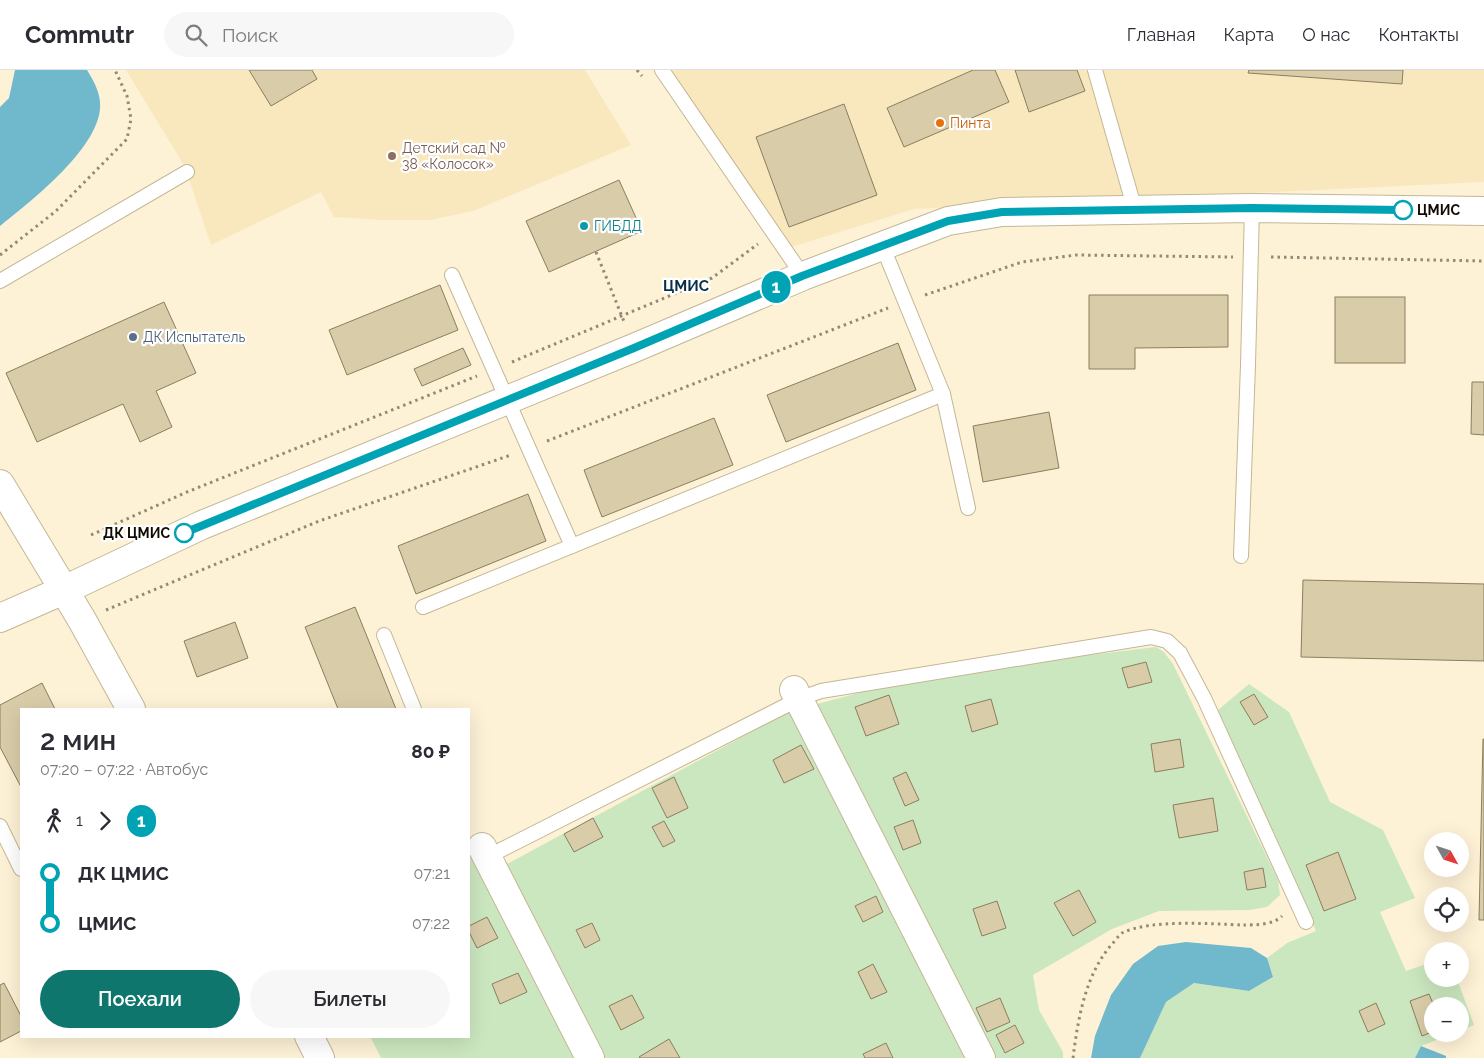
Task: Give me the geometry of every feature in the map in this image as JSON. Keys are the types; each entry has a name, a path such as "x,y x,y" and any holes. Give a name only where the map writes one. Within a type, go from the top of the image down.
{"street":[{"path":"0,618 202,525 634,348 802,276 948,221 979,214 1002,212 1252,208 1484,211"},
{"path":"2,492 82,620 130,708"},
{"path":"797,694 981,1058"},
{"path":"484,852 590,1058"},
{"path":"310,1038 320,1058"}],"lane":[{"path":"662,70 802,276"},
{"path":"1095,70 1135,210"},
{"path":"0,281 187,172"},
{"path":"1241,556 1252,208"},
{"path":"882,245 943,394 968,508"},
{"path":"452,274 572,546"},
{"path":"423,607 943,394"},
{"path":"384,635 414,708"},
{"path":"484,852 797,694 1151,637 1167,641 1180,653 1204,698 1306,922"},
{"path":"0,826 20,867"}],"path":[{"path":"0,256 56,211 126,139 131,119 127,96 115,70"},
{"path":"91,535 187,492 493,370 712,278 755,245 776,236"},
{"path":"596,252 634,348"},
{"path":"82,620 319,520 528,449 905,301 1022,262 1076,255 1484,261"},
{"path":"1073,1058 1078,1021 1089,986 1104,953 1121,934 1152,925 1205,923 1252,925 1279,920 1296,900"}],"shaded area":[{"name":"Детский сад № 38 «Колосок»","path":"126,70 585,70 631,145 473,211 430,220 334,217 321,192 211,245 185,167"},
{"name":"ЦМИС","path":"669,70 1484,70 1484,182 914,209 782,250"}],"green space":[{"path":"1156,647 1164,652 1173,664 1278,880 1280,895 1267,907 1250,910 1159,911 1112,929 1033,975 1039,1010 1063,1052 1063,1058 989,1058 817,704 889,685 1082,656"},
{"path":"1249,684 1289,712 1330,802 1383,830 1415,898 1380,912 1406,971 1424,965 1424,987 1460,987 1464,997 1424,997 1424,1042 1431,1042 1421,1046 1415,1058 1140,1058 1166,1002 1194,983 1249,991 1273,977 1267,958 1287,943 1316,931 1218,710"},
{"path":"794,709 969,1058 603,1058 505,865"},
{"path":"476,850 581,1058 381,1058 371,1038 470,1038 470,853"},
{"path":"1469,1011 1474,1025 1469,1027"}],"water":[{"path":"15,70 87,70 97,89 100,102 98,119 78,154 46,188 0,226 0,107 9,98"},
{"path":"1186,942 1251,948 1267,958 1273,977 1249,991 1194,983 1166,1002 1140,1058 1091,1058 1095,1036 1111,995 1133,964 1158,946"},
{"path":"1421,1046 1446,1056 1446,1058 1415,1058"}],"building":[{"path":"249,70 312,70 317,79 271,106"},
{"path":"973,70 995,70 1009,102 904,147 887,108"},
{"path":"1015,70 1077,70 1085,91 1029,112"},
{"path":"1249,70 1403,70 1402,84 1248,73"},
{"path":"844,104 877,195 789,227 756,137"},
{"name":"ГИБДД","path":"619,180 642,231 549,272 526,221"},
{"path":"440,285 458,330 347,375 329,330"},
{"path":"1089,295 1228,295 1228,347 1135,348 1135,369 1089,369"},
{"path":"1335,297 1405,297 1405,363 1335,363"},
{"name":"ДК Испытатель","path":"164,302 196,373 156,391 172,427 140,442 123,404 37,442 6,373"},
{"path":"898,343 916,390 786,442 767,395"},
{"path":"463,348 471,365 422,386 414,369"},
{"path":"1472,382 1484,382 1484,435 1471,434"},
{"path":"1049,412 1059,468 983,482 973,426"},
{"path":"714,418 733,465 602,517 584,470"},
{"path":"528,494 546,541 416,594 398,546"},
{"path":"1303,580 1484,584 1484,661 1301,657"},
{"path":"355,607 396,708 338,708 305,627"},
{"path":"235,622 248,658 197,677 184,641"},
{"path":"1146,662 1152,682 1128,688 1122,668"},
{"path":"42,683 54,708 20,708 20,785 0,747 0,705"},
{"path":"1254,694 1268,717 1254,725 1240,702"},
{"path":"889,695 899,724 866,736 855,707"},
{"path":"991,699 998,724 972,732 965,706"},
{"path":"1180,739 1184,767 1155,772 1151,744"},
{"path":"1483,739 1484,920 1479,920"},
{"path":"801,745 814,769 784,783 773,760"},
{"path":"906,772 919,800 905,806 893,778"},
{"path":"674,777 688,808 667,818 652,788"},
{"path":"1213,798 1218,831 1179,838 1173,805"},
{"path":"593,818 603,837 574,852 564,834"},
{"path":"913,820 921,843 903,850 894,827"},
{"path":"664,821 675,841 663,847 652,827"},
{"path":"1338,852 1356,899 1324,911 1306,865"},
{"path":"1263,868 1266,887 1247,890 1244,872"},
{"path":"1079,890 1096,922 1073,936 1054,903"},
{"path":"876,896 883,912 863,922 855,906"},
{"path":"997,901 1006,928 982,936 973,909"},
{"path":"487,917 498,938 477,948 470,934 470,926"},
{"path":"592,923 600,940 585,948 576,930"},
{"path":"873,964 887,992 871,999 858,972"},
{"path":"518,973 527,992 500,1004 492,984"},
{"path":"4,983 20,1014 20,1032 0,1042 0,985"},
{"path":"1429,994 1430,997 1424,997 1424,1035 1422,1036 1410,1001"},
{"path":"632,995 644,1018 621,1030 609,1006"},
{"path":"1000,998 1010,1022 987,1032 976,1008"},
{"path":"1376,1003 1385,1024 1368,1032 1359,1011"},
{"path":"1015,1025 1024,1043 1005,1053 996,1035"},
{"path":"669,1039 680,1058 639,1057"},
{"path":"886,1043 893,1058 865,1058 863,1054"}],"bus line":[{"name":"1","path":"184,533 634,348 802,276 948,221 979,214 1002,212 1252,208 1403,210"}],"place":[{"name":"Пинта","path":"940,123"},
{"name":"Детский сад № 38 «Колосок»","path":"392,156"},
{"name":"ЦМИС","path":"1403,210"},
{"name":"ГИБДД","path":"584,226"},
{"name":"ДК Испытатель","path":"133,337"},
{"name":"ДК ЦМИС","path":"184,533"}],"district":[{"name":"ЦМИС","path":"686,286"}]}
